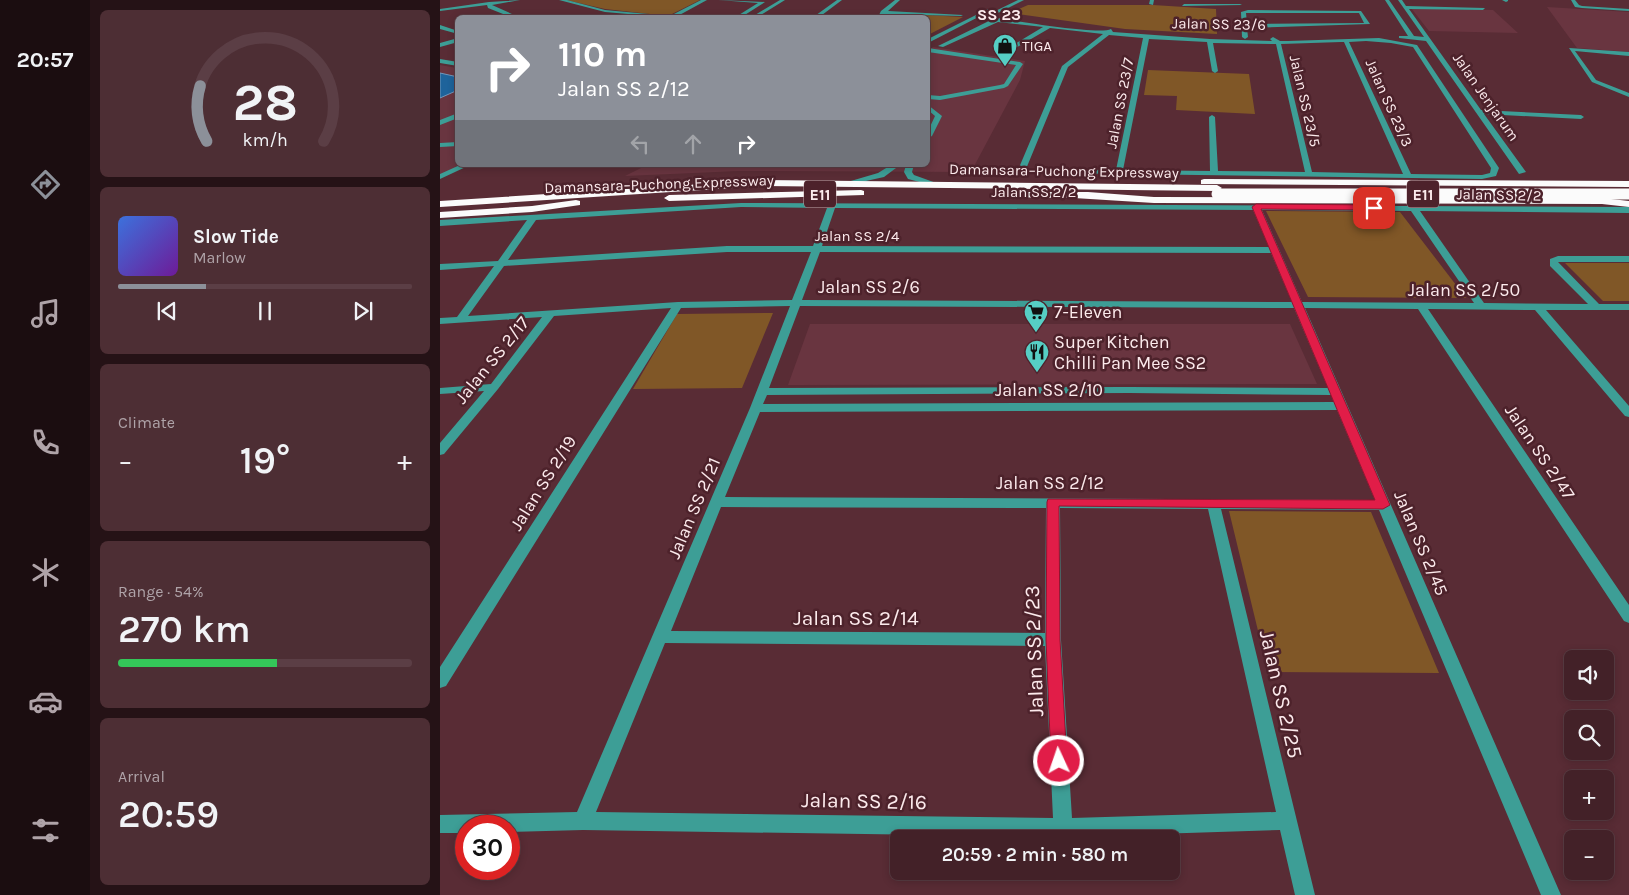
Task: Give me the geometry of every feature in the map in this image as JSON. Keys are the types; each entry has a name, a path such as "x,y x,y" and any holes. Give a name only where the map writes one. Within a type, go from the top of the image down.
{"highway":[{"path":"1063,185 1214,182 1629,184"},
{"name":"Damansara–Puchong Expressway","path":"440,209 764,183 1063,185 1217,191"},
{"path":"1591,183 1616,191 1621,198 1617,202"},
{"name":"Damansara–Puchong Expressway","path":"580,198 882,193 1061,196 1217,191 1629,192"},
{"path":"440,198 550,192 580,198"},
{"path":"1061,196 1172,200 1617,202 1629,204"},
{"path":"440,215 532,209 580,198"},
{"name":"Damansara–Puchong Expressway","path":"440,204 475,205"}],"street":[{"path":"440,10 518,0"},
{"path":"560,0 606,11 648,15"},
{"path":"673,15 705,0"},
{"path":"720,0 766,1"},
{"path":"757,15 783,0"},
{"path":"818,15 840,0"},
{"path":"880,15 898,0"},
{"path":"930,40 1012,0"},
{"path":"930,45 1022,0"},
{"path":"1090,3 1095,0"},
{"path":"1387,0 1412,38 1427,39"},
{"path":"1400,0 1477,3"},
{"name":"Jalan Jenjarum","path":"1400,0 1522,172"},
{"path":"1573,0 1577,6 1582,7 1629,10"},
{"path":"741,15 766,1"},
{"path":"1184,4 1211,2 1240,4"},
{"path":"489,4 495,11 509,15"},
{"path":"1405,7 1483,9"},
{"path":"1244,26 1367,24 1361,12 1248,11 1243,12 1244,26 1245,37"},
{"path":"883,12 961,15"},
{"name":"Jalan SS 23/6","path":"982,14 1110,32 1145,34 1245,37 1340,34 1412,38"},
{"path":"942,46 995,20 1110,32 1146,38 1278,42 1390,41 1415,46 1496,168 1493,174 1482,177 1119,172 979,173"},
{"path":"440,27 455,32"},
{"path":"1000,55 1048,27"},
{"path":"1021,172 1065,66 1110,32"},
{"name":"Jalan SS 23/5","path":"1271,37 1278,42 1287,74 1309,175"},
{"name":"Jalan SS 23/7","path":"1119,172 1146,38"},
{"name":"Jalan SS 23/3","path":"1346,40 1408,176"},
{"path":"440,44 455,41"},
{"path":"1210,41 1215,71"},
{"path":"1629,54 1571,50 1594,81 1629,94"},
{"path":"930,51 1020,64 1006,85 1002,87 940,98 930,97"},
{"path":"440,61 455,64"},
{"path":"440,115 455,108"},
{"path":"930,109 939,116 930,132"},
{"path":"1480,112 1581,117"},
{"path":"440,123 455,116"},
{"path":"1212,117 1214,173"},
{"path":"440,139 455,138"},
{"path":"440,145 455,144"},
{"path":"443,177 462,167"},
{"path":"848,183 881,175 893,167"},
{"path":"909,167 908,172 911,177 935,184"},
{"path":"1618,183 1629,192"},
{"name":"Jalan SS 2/2","path":"440,223 741,205 1629,210"},
{"name":"Jalan SS 2/21","path":"583,821 756,408 832,206"},
{"name":"Jalan SS 2/45","path":"1256,207 1551,895"},
{"path":"1413,208 1482,307"},
{"path":"461,320 533,218"},
{"name":"Jalan SS 2/4","path":"440,267 718,249 1274,250"},
{"path":"1597,307 1552,264 1553,261 1558,259 1629,259"},
{"name":"Jalan SS 2/6","path":"440,321 678,305 797,303 1298,306"},
{"name":"Jalan SS 2/19","path":"440,681 678,305"},
{"name":"Jalan SS 2/50","path":"1298,306 1629,307"},
{"name":"Jalan SS 2/47","path":"1422,307 1629,616"},
{"path":"1538,307 1629,413"},
{"name":"Jalan SS 2/17","path":"440,451 494,387 551,313"},
{"path":"440,391 494,387"},
{"name":"Jalan SS 2/10","path":"761,392 1129,390 1335,392"},
{"name":"Jalan SS 2/10","path":"756,408 1341,406"},
{"name":"Jalan SS 2/12","path":"717,502 1053,502 1383,505"},
{"name":"Jalan SS 2/23","path":"1053,502 1053,640 1062,828"},
{"name":"Jalan SS 2/25","path":"1212,503 1305,895"},
{"name":"Jalan SS 2/14","path":"659,638 1053,640"},
{"name":"Jalan SS 2/16","path":"440,824 583,821 1062,828 1287,821"}],"shaded area":[{"path":"566,0 700,0 670,15 605,9"},
{"path":"1028,5 1153,5 1216,9 1217,34 1125,29 1010,13"},
{"path":"1547,7 1629,12 1629,52 1577,48"},
{"path":"1411,8 1493,10 1518,33 1429,31"},
{"path":"886,13 924,15 884,15"},
{"path":"930,15 963,17 930,34"},
{"path":"933,47 1025,61 1020,80 971,172 739,171 625,176 643,167 930,167 930,49"},
{"path":"440,65 455,68 455,167 459,167 440,176"},
{"path":"1148,70 1249,74 1255,114 1176,110 1177,96 1144,95"},
{"path":"1266,211 1400,212 1466,298 1308,297"},
{"path":"1565,263 1629,263 1629,301 1603,301"},
{"path":"773,313 742,388 633,389 677,314"},
{"path":"810,324 1290,324 1317,384 788,385"},
{"path":"1229,511 1371,512 1439,673 1268,672"}],"building":[{"path":"440,73 455,76 455,91 440,98"}],"place":[{"name":"TIGA","path":"1005,67"},
{"name":"7-Eleven","path":"1036,333"},
{"name":"Super Kitchen Chilli Pan Mee SS2","path":"1037,373"}],"district":[{"name":"SS 23","path":"999,14"}],"route":[{"path":"1059,761 1053,640 1053,502 1383,505 1256,207 1374,208"}]}
